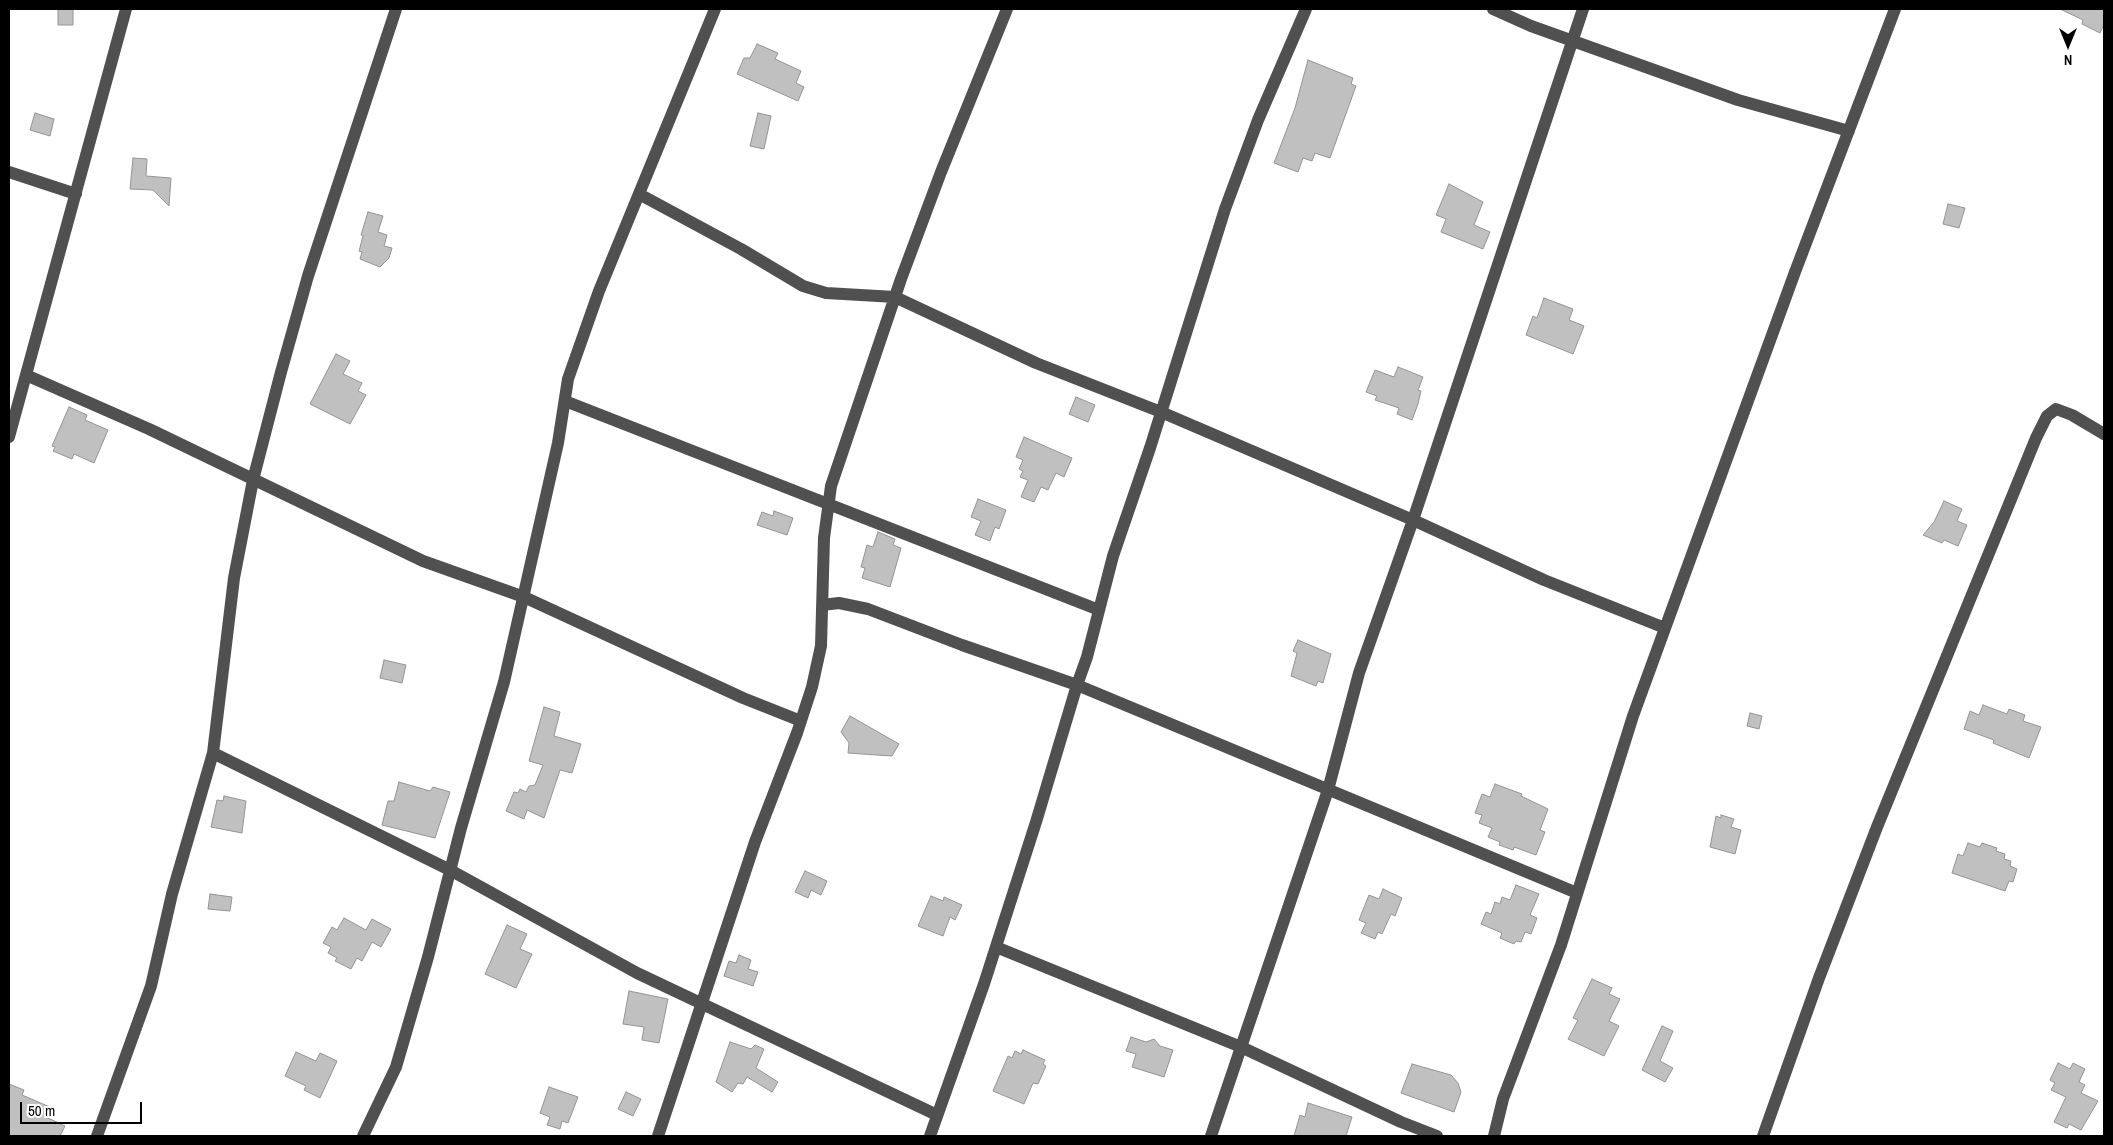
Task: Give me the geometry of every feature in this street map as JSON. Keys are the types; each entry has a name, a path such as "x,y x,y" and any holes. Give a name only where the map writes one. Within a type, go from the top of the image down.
{"street":[{"path":"9,437 126,9"},
{"path":"97,1136 150,986 172,894 213,753 234,578 253,480 308,276 396,9"},
{"path":"364,1136 396,1067 504,682 556,452 568,379 599,291 715,9"},
{"path":"658,1136 754,842 801,721 812,687 821,646 827,504 895,297 941,172 1007,9"},
{"path":"930,1136 996,947 1087,657 1113,556 1225,209 1258,120 1306,9"},
{"path":"1493,9 1531,26 1738,100 1849,131"},
{"path":"1211,1136 1328,790 1358,673 1413,520 1571,39 1583,9"},
{"path":"1494,1136 1503,1100 1561,945 1633,716 1895,9"},
{"path":"9,172 76,194"},
{"path":"639,194 741,249 804,286 826,293 895,297 1036,363 1161,412 1413,520 1544,580 1665,628"},
{"path":"26,375 149,429 423,561 524,597 743,698 801,721"},
{"path":"565,401 1099,610"},
{"path":"1763,1136 1819,978 1877,827 2036,438 2047,416 2056,409 2072,415 2104,434"},
{"path":"822,604 839,603 868,609 962,645 1077,685 1578,893"},
{"path":"213,753 450,870 637,973 937,1115"},
{"path":"996,947 1241,1047 1402,1122 1437,1136"}],"building":[{"path":"58,9 73,9 73,25 58,25"},
{"path":"2060,9 2104,9 2104,24 2100,33 2082,24 2083,20"},
{"path":"757,44 778,53 775,59 801,71 796,83 804,87 798,101 737,74 744,58 750,58"},
{"path":"1308,60 1353,78 1351,84 1356,86 1330,158 1315,153 1312,161 1303,158 1298,172 1274,163 1295,108"},
{"path":"35,113 54,119 50,136 30,130"},
{"path":"758,113 771,116 764,149 750,146"},
{"path":"133,158 147,159 146,176 171,178 169,206 153,190 130,189"},
{"path":"1449,184 1483,202 1474,225 1490,232 1483,249 1441,232 1446,219 1436,215"},
{"path":"1948,204 1965,208 1959,228 1943,224"},
{"path":"368,212 383,216 378,232 387,235 384,246 392,248 389,258 380,267 360,259 362,252 359,251 363,236 361,235"},
{"path":"1544,298 1573,309 1569,320 1584,326 1573,354 1526,335 1533,316 1537,318"},
{"path":"336,354 350,361 343,374 362,383 358,391 366,395 350,424 310,404"},
{"path":"1398,367 1423,377 1418,390 1421,391 1418,404 1412,420 1397,414 1399,408 1375,400 1377,396 1366,392 1375,370 1394,377"},
{"path":"1076,397 1095,405 1088,422 1069,414"},
{"path":"69,407 87,415 85,420 108,430 94,463 74,454 72,459 53,451 55,447 52,446"},
{"path":"1024,437 1072,458 1064,477 1056,473 1048,490 1041,487 1034,502 1021,497 1028,480 1020,477 1023,471 1019,469 1023,460 1016,457"},
{"path":"978,499 1006,510 999,529 995,527 990,541 975,535 981,521 971,517"},
{"path":"1944,501 1962,509 1957,521 1967,525 1958,546 1944,540 1942,543 1923,535 1934,522"},
{"path":"774,511 793,518 787,535 757,525 762,512 773,516"},
{"path":"878,532 895,539 893,545 901,548 890,587 862,578 865,568 861,567 867,545 873,547"},
{"path":"1298,640 1331,654 1323,683 1318,681 1316,686 1291,676 1297,653 1293,651"},
{"path":"384,660 406,665 402,683 380,678"},
{"path":"1983,705 2007,714 2009,709 2025,715 2023,721 2041,727 2029,758 1993,743 1994,740 1964,729 1970,711 1979,715"},
{"path":"544,707 560,712 554,736 581,744 572,773 560,770 544,818 527,810 524,819 506,811 514,792 518,793 520,789 526,792 529,786 535,785 543,765 529,761"},
{"path":"1750,713 1762,716 1759,729 1747,726"},
{"path":"850,716 899,744 892,756 848,753 849,743 841,732"},
{"path":"399,782 430,791 433,787 450,792 435,838 382,825 388,801 394,801"},
{"path":"1495,784 1522,794 1521,796 1548,809 1540,830 1545,832 1536,855 1514,847 1513,850 1499,845 1500,842 1488,837 1492,828 1479,823 1482,815 1475,813 1482,794 1490,797"},
{"path":"224,796 246,801 242,833 211,827 217,800 223,801"},
{"path":"1721,815 1734,819 1731,827 1741,830 1735,854 1710,847 1716,816 1721,818"},
{"path":"1968,843 1980,847 1982,843 1997,848 1996,851 2005,854 2004,859 2011,861 2010,866 2017,869 2013,882 2009,881 2005,891 1952,873 1958,854 1963,856"},
{"path":"805,871 827,881 821,895 811,890 808,898 795,892"},
{"path":"1516,885 1539,894 1530,915 1537,918 1531,934 1525,932 1521,942 1516,941 1514,944 1500,938 1502,933 1481,924 1486,912 1491,914 1495,902 1500,904 1502,897 1510,900"},
{"path":"1383,889 1402,898 1395,916 1391,914 1382,934 1378,932 1375,939 1361,933 1366,923 1359,920 1369,895 1379,899"},
{"path":"210,894 232,897 230,911 208,909"},
{"path":"931,896 943,901 944,897 962,905 955,920 950,917 943,936 918,926"},
{"path":"344,918 366,930 372,919 391,929 381,947 372,942 362,961 357,958 351,969 335,961 337,958 328,953 331,947 323,943 332,927 337,930"},
{"path":"507,925 527,934 520,949 532,954 516,988 485,974"},
{"path":"739,955 751,960 748,969 758,972 753,986 724,976 729,961 736,963"},
{"path":"1592,979 1612,988 1609,994 1620,999 1609,1021 1619,1026 1604,1056 1568,1039 1578,1020 1573,1018"},
{"path":"629,991 668,999 659,1043 642,1040 644,1027 623,1024"},
{"path":"1662,1026 1673,1031 1660,1061 1673,1068 1665,1082 1642,1070"},
{"path":"1131,1037 1146,1042 1154,1039 1160,1046 1173,1050 1164,1077 1132,1067 1136,1054 1126,1051"},
{"path":"730,1042 751,1049 755,1045 764,1049 756,1068 778,1082 772,1092 747,1077 743,1084 738,1083 732,1092 716,1082"},
{"path":"1023,1050 1045,1060 1043,1064 1046,1066 1038,1084 1033,1083 1024,1104 993,1091 1008,1056 1012,1058 1015,1051 1021,1054"},
{"path":"296,1052 316,1061 320,1053 337,1061 320,1098 304,1090 306,1086 285,1076"},
{"path":"2058,1063 2070,1069 2073,1063 2085,1069 2079,1082 2085,1085 2081,1093 2098,1101 2081,1130 2069,1124 2067,1128 2054,1122 2066,1097 2051,1090 2055,1083 2050,1080"},
{"path":"1412,1064 1451,1075 1458,1083 1461,1092 1454,1112 1401,1093"},
{"path":"9,1084 24,1090 22,1095 50,1107 46,1117 65,1126 60,1136 9,1136"},
{"path":"549,1087 578,1097 568,1123 562,1121 560,1129 547,1125 550,1117 540,1113"},
{"path":"626,1092 641,1099 633,1116 618,1109"},
{"path":"1308,1103 1352,1117 1346,1136 1294,1136 1300,1115 1305,1117"}]}
